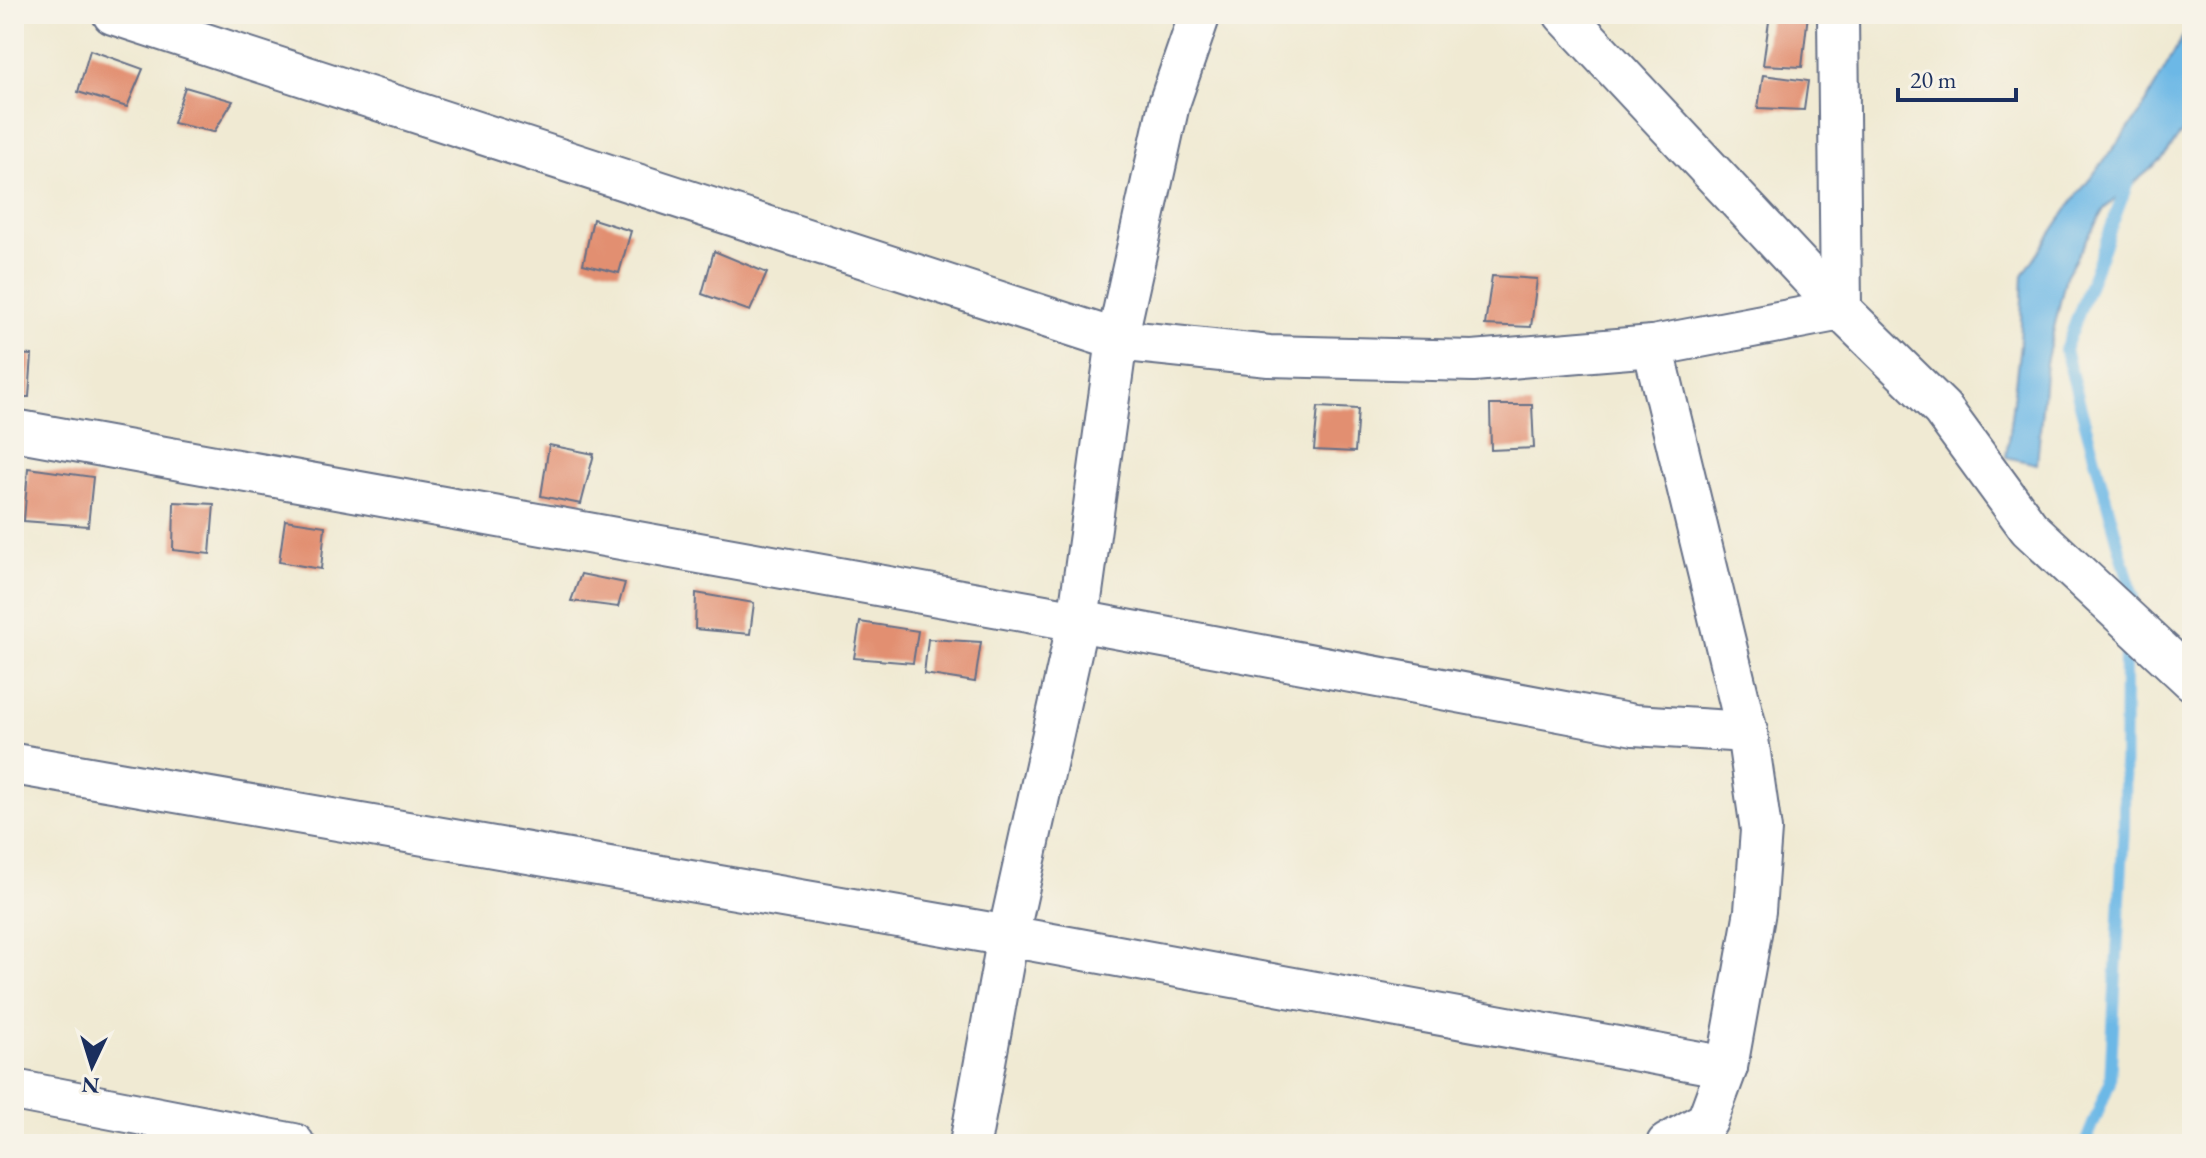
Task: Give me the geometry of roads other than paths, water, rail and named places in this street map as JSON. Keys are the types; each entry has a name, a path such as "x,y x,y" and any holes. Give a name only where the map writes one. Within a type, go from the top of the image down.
{"street":[{"path":"113,14 1117,340 1269,356 1473,361 1653,346 1841,310"},
{"path":"970,1144 1008,936 1078,621 1117,340 1169,104 1200,14"},
{"path":"1564,14 1841,310 1942,409 2029,528 2192,680"},
{"path":"1838,14 1841,310"},
{"path":"1653,346 1747,732 1761,830 1755,911 1727,1067 1707,1121 1667,1144"},
{"path":"14,430 1078,621 1634,725 1747,732"},
{"path":"14,764 1008,936 1727,1067"},
{"path":"14,1090 294,1144"}],"water":[{"path":"2192,20 2192,119 2162,159 2104,209 2066,276 2046,363 2037,464 2006,457 2020,344 2023,275 2072,202 2139,115"}],"waterway":[{"path":"2130,177 2065,350 2133,597"},
{"path":"2085,1144 2110,1082 2124,826 2125,651"}]}
